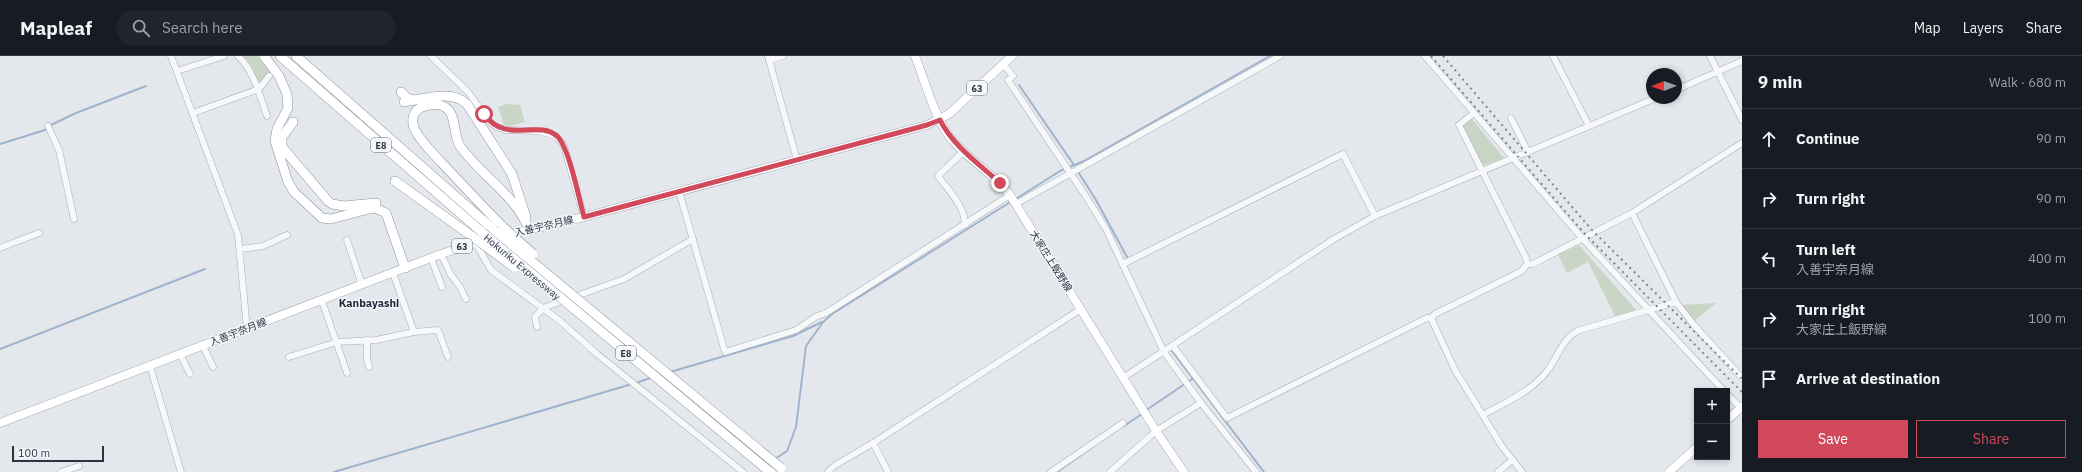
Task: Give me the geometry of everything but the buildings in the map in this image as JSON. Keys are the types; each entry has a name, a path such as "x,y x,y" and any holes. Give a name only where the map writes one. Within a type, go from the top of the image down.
{"highway":[{"path":"264,56 279,76 287,94 288,108 277,129 275,141 291,188 322,218 331,219 369,209 381,210 386,214 405,268"},
{"name":"Hokuriku Expressway","path":"280,56 576,312 770,472"},
{"name":"Hokuriku Expressway","path":"296,56 499,228 587,308 783,470"},
{"path":"401,92 407,98 416,101"},
{"path":"404,102 455,96 461,98 467,104 512,174 525,212 529,230"},
{"path":"499,228 478,202 417,134 413,124 413,118 418,109 438,104 448,110 452,115 455,133 461,147 522,213 529,230"},
{"path":"293,122 284,133 281,142 284,152 328,201 344,206 375,203 387,208 394,219 405,268"},
{"path":"284,133 292,129 299,130"},
{"path":"395,181 474,240 576,312"}],"main road":[{"name":"大家庄上飯野線","path":"915,56 940,120 946,131 963,152 992,175 1010,195 1156,431 1184,472"},
{"name":"入善宇奈月線","path":"0,422 322,301 474,240 529,230 584,217 927,125 940,120 949,114 1012,56"},
{"path":"1730,418 1742,408"},
{"path":"1669,472 1694,450"}],"street":[{"path":"171,56 238,235 247,329"},
{"path":"177,71 224,56"},
{"path":"238,56 248,67 259,89 267,116"},
{"path":"431,56 468,92 489,121 495,126 505,130 538,131 556,136 564,146 584,217"},
{"path":"783,56 769,58 797,160"},
{"path":"1016,204 1280,56"},
{"path":"1425,56 1583,239 1721,388"},
{"path":"1553,56 1589,126"},
{"path":"1710,56 1742,120"},
{"path":"1682,87 1742,61"},
{"path":"1003,64 1013,76 1008,80 1070,174 1088,198 1106,229 1164,352 1201,403 1256,472"},
{"path":"193,113 259,89 269,76"},
{"path":"1123,378 1334,240 1375,216 1646,102"},
{"path":"1173,346 1227,418 1427,318 1431,318 1435,314 1522,271 1526,264 1526,258 1459,125 1474,113"},
{"path":"1511,118 1528,152"},
{"path":"48,126 59,150 74,220"},
{"path":"1526,264 1533,264 1632,214 1742,142"},
{"path":"963,152 938,176 962,208 965,217 965,225"},
{"path":"1123,264 1343,154 1375,216"},
{"path":"679,191 726,352 796,330 817,316 826,313 1010,195"},
{"path":"1632,214 1676,302 1694,325 1742,378"},
{"path":"0,248 39,233"},
{"path":"240,249 263,246 287,235"},
{"path":"537,327 535,317 543,308 624,279 694,239"},
{"path":"347,240 362,285"},
{"path":"474,240 491,270 543,308 597,354 743,472"},
{"path":"441,254 451,275 460,287 466,299"},
{"path":"432,258 442,286"},
{"path":"393,272 414,332"},
{"path":"322,301 347,373"},
{"path":"1483,414 1528,390 1548,370 1568,336 1576,331 1647,309 1676,302"},
{"path":"828,472 834,466 873,443 1081,309"},
{"path":"1431,318 1455,370 1512,460 1522,472"},
{"path":"289,357 337,342 367,340 414,332 438,330 448,357"},
{"path":"367,340 366,359 369,367"},
{"path":"203,346 213,367"},
{"path":"180,354 190,374"},
{"path":"150,366 181,472"},
{"path":"1730,397 1742,408"},
{"path":"1110,472 1156,431 1201,403"},
{"path":"1053,471 1123,422"},
{"path":"873,443 888,472"},
{"path":"1498,472 1512,460"},
{"path":"61,472 79,466"}],"green space":[{"path":"243,56 257,56 271,71 262,82 258,81 249,62"},
{"path":"507,104 520,105 525,122 509,126 504,125 498,107"},
{"path":"1471,118 1504,158 1485,165 1482,164 1462,125"},
{"path":"1579,245 1636,310 1615,316 1588,262 1567,273 1558,255"},
{"path":"1716,303 1694,321 1682,305"}],"waterway":[{"path":"1016,199 1060,171 1084,161 1270,56"},
{"path":"1019,85 1074,165"},
{"path":"0,144 45,130 53,124 76,113 146,86"},
{"path":"1077,170 1096,200 1127,257"},
{"path":"775,459 787,451 796,427 806,346 823,322 832,314 1012,201"},
{"path":"0,349 205,269"},
{"path":"670,372 793,336 822,322"},
{"path":"1172,351 1264,472"},
{"path":"636,383 653,377"},
{"path":"1145,411 1192,379"},
{"path":"334,472 632,384"},
{"path":"1124,426 1142,414"},
{"path":"1057,472 1094,446"}],"railway":[{"path":"1431,56 1584,233 1742,392"},
{"path":"1443,56 1591,229 1742,379"}],"district":[{"name":"Kanbayashi","path":"369,303"}],"route":[{"path":"484,114 495,126 505,130 549,132 556,136 564,146 584,217 927,125 940,120 953,141 963,152 982,166 1000,183"}]}
